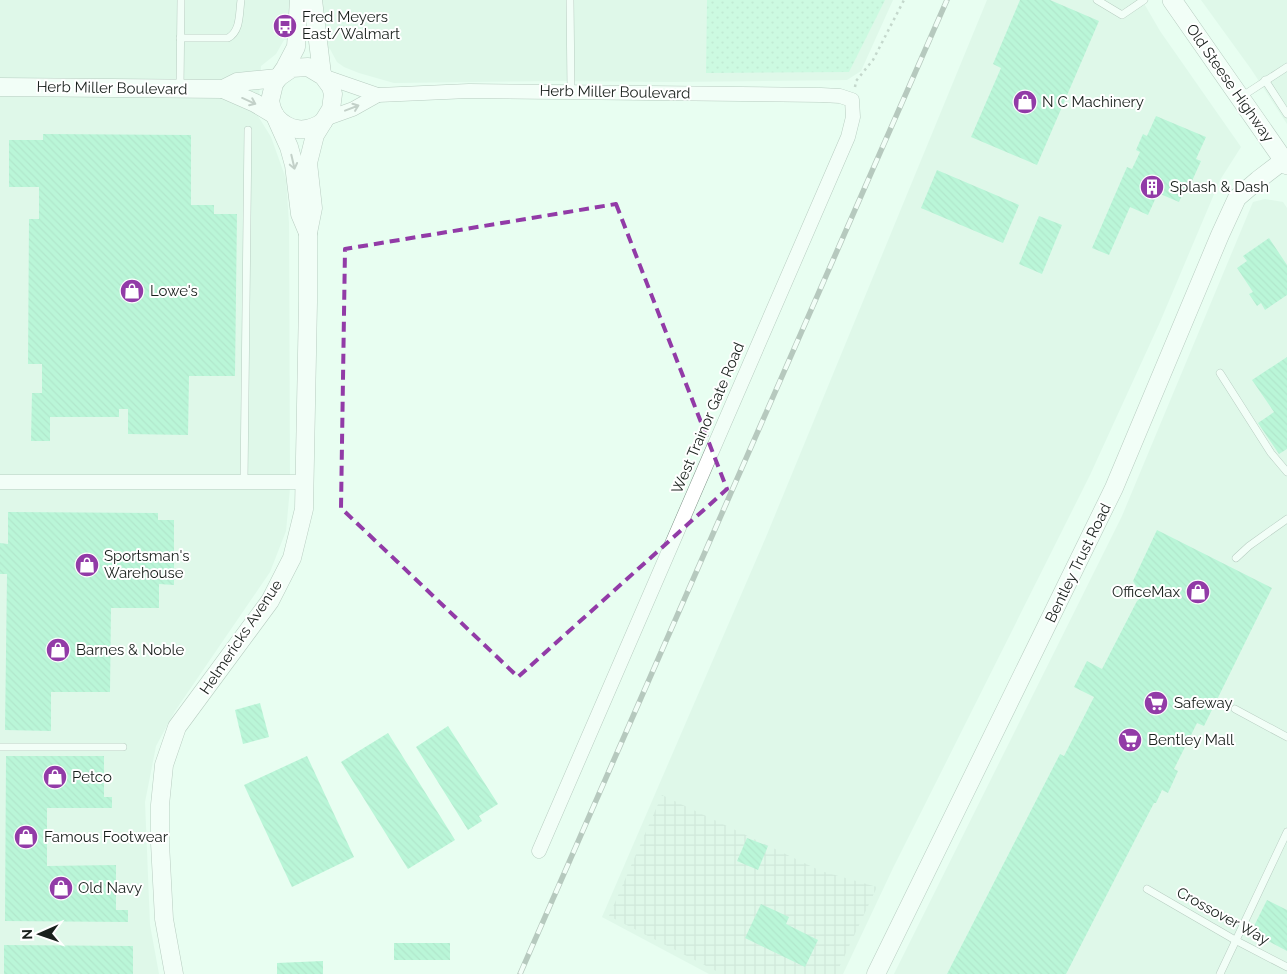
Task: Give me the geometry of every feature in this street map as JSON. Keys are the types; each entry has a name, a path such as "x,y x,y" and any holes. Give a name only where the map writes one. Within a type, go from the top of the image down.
{"main road":[{"name":"Old Steese Highway","path":"1172,0 1285,163"}],"street":[{"name":"Helmericks Avenue","path":"299,0 296,47 278,77 271,92 270,101 292,156 299,192 300,214 308,233"},
{"name":"Helmericks Avenue","path":"174,974 164,919 160,860 160,805 164,765 177,728 270,601 292,558 304,509 308,233 313,208 308,163 316,135 331,109 333,94 323,75 314,0"},
{"name":"Herb Miller Boulevard","path":"223,89 237,82 278,77 292,68 300,67 308,68 378,95 469,91 571,91 821,95 840,96 852,100"},
{"name":"Herb Miller Boulevard","path":"0,87 223,89 255,103 275,116 281,123 294,130 310,129 378,95"},
{"name":"West Trainor Gate Road","path":"539,851 848,137 853,117 852,100"},
{"name":"Bentley Trust Road","path":"876,974 1114,488 1237,198 1258,180 1285,163"},
{"path":"0,482 305,482"}],"lane":[{"path":"180,0 180,89"},
{"path":"180,38 228,38 234,35 241,0"},
{"path":"570,0 571,91"},
{"path":"1097,0 1122,15 1144,0"},
{"path":"1240,98 1287,67"},
{"path":"1265,80 1287,114"},
{"path":"244,482 248,130"},
{"path":"1220,373 1271,454 1287,472"},
{"path":"1236,558 1249,546 1287,519"},
{"path":"1235,709 1287,737"},
{"path":"0,747 123,746"},
{"path":"1220,974 1287,832"},
{"name":"Crossover Way","path":"1147,889 1235,940 1287,967"}],"path":[{"path":"852,100 856,81 873,60 904,0"}],"highlighted area":[{"path":"616,204 727,489 518,677 341,508 345,249"}],"shaded area":[{"path":"0,0 893,0 861,71 847,80 394,83 344,67 337,62 330,49 318,41 284,40 276,54 261,66 258,116 271,137 286,179 289,223 290,488 286,531 270,572 175,711 156,746 145,802 150,925 159,974 0,974"},
{"path":"987,0 1142,0 1160,31 1241,147 1220,180 1160,322 1090,475 893,868 843,974 709,974 602,917 766,537"},
{"path":"1201,0 1287,0 1287,124 1251,69"},
{"path":"1265,199 1283,202 1287,208 1287,974 894,974 1122,516 1253,202"},
{"path":"662,795 821,871 877,887 836,974 722,974 609,916"}],"green space":[{"path":"707,0 885,0 849,72 706,73"}],"building":[{"name":"N C Machinery","path":"1020,0 1050,0 1099,21 1037,165 971,137 1001,68 993,64"},
{"name":"Splash & Dash","path":"1156,116 1206,137 1196,159 1201,161 1192,181 1189,179 1179,202 1158,193 1148,215 1130,207 1109,255 1092,248 1127,167 1132,169 1140,152 1136,150 1143,134 1147,136"},
{"name":"Lowe's","path":"43,134 191,135 191,205 214,205 214,214 237,214 235,376 189,376 188,435 128,434 128,409 119,409 119,417 50,417 50,441 31,441 32,393 42,393 42,364 28,364 29,219 39,219 39,187 9,187 9,140 43,140"},
{"path":"937,170 1019,205 1003,243 921,208"},
{"path":"1039,216 1062,225 1042,274 1019,264"},
{"path":"1269,238 1287,265 1287,295 1265,310 1261,303 1257,306 1249,294 1253,292 1237,268 1247,261 1243,256"},
{"path":"1287,357 1287,449 1279,454 1258,423 1274,412 1252,380"},
{"path":"8,512 158,513 158,520 174,520 174,585 159,584 159,608 111,608 110,692 51,692 51,731 5,730 7,574 0,574 0,543 8,544"},
{"name":"Bentley Mall","path":"1157,530 1272,588 1204,726 1197,723 1174,769 1178,771 1168,793 1162,790 1156,803 1154,803 1066,974 947,974 1060,754 1064,756 1094,697 1074,687 1087,661 1102,669 1137,601 1143,596 1133,581"},
{"path":"260,703 269,737 243,744 235,710"},
{"path":"448,726 498,804 479,816 482,821 468,830 416,747"},
{"path":"388,733 455,840 408,869 341,762"},
{"path":"6,756 104,756 104,797 112,797 112,808 47,808 47,866 116,865 116,910 128,910 128,922 5,921"},
{"path":"307,756 354,857 292,887 244,785"},
{"path":"747,838 768,846 758,870 737,861"},
{"path":"1267,900 1287,910 1287,951 1251,932"},
{"path":"761,904 789,917 786,924 818,940 805,967 745,938"},
{"path":"394,943 450,943 450,960 394,960"},
{"path":"4,945 133,946 133,974 4,974"},
{"path":"323,961 323,974 277,974 277,963"}],"railway":[{"path":"520,974 947,0"}],"place":[{"name":"Fred Meyers East/Walmart","path":"285,26"},
{"name":"N C Machinery","path":"1025,102"},
{"name":"Splash & Dash","path":"1152,187"},
{"name":"Lowe's","path":"132,291"},
{"name":"Sportsman's Warehouse","path":"87,565"},
{"name":"OfficeMax","path":"1198,592"},
{"name":"Barnes & Noble","path":"58,650"},
{"name":"Safeway","path":"1156,703"},
{"name":"Bentley Mall","path":"1130,740"},
{"name":"Petco","path":"55,777"},
{"name":"Famous Footwear","path":"26,837"},
{"name":"Old Navy","path":"61,888"}]}
